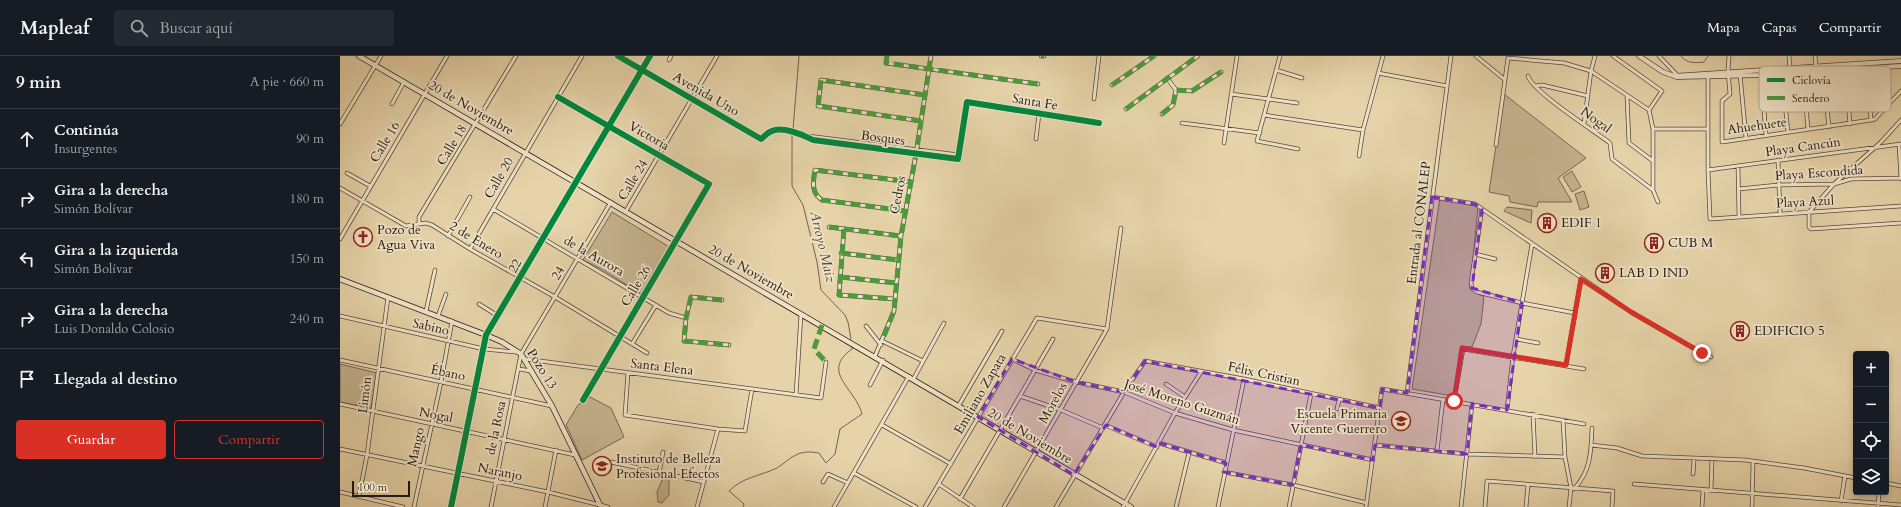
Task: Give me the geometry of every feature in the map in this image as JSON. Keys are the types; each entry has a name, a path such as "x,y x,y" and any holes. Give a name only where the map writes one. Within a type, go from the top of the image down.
{"main road":[{"name":"20 de Noviembre","path":"359,56 801,314 883,360 1124,505 1131,507"},
{"name":"Pozo 13","path":"340,279 452,321 486,335 520,353 533,371 552,406 601,506"}],"street":[{"path":"340,124 381,56"},
{"name":"Calle 16","path":"340,239 447,56"},
{"name":"Calle 18","path":"420,224 419,217 476,124 515,56"},
{"name":"Calle 20","path":"470,249 582,56"},
{"name":"Avenida Uno","path":"618,56 762,139"},
{"name":"22","path":"451,507 486,335 544,239 650,56"},
{"path":"669,60 671,56"},
{"name":"Calle 24","path":"626,211 717,56"},
{"path":"887,56 886,63 1038,84"},
{"name":"Cedros","path":"875,356 894,311 901,236 917,152 931,56"},
{"path":"1094,99 1099,56"},
{"path":"1112,86 1154,56"},
{"path":"1126,109 1198,56"},
{"path":"1224,143 1237,56"},
{"path":"1275,56 1280,56 1257,141 1298,149"},
{"path":"1359,156 1363,130 1383,56"},
{"name":"Entrada al CONALEP","path":"1407,393 1447,86 1449,56"},
{"path":"1476,56 1504,78"},
{"path":"1584,124 1591,71 1595,56"},
{"path":"1613,56 1662,91 1649,110"},
{"path":"1639,56 1663,72 1676,76 1728,74 1759,70"},
{"path":"1659,56 1670,67 1676,76"},
{"path":"1728,74 1729,56"},
{"path":"1789,56 1790,66"},
{"path":"1815,56 1816,66 1901,60"},
{"path":"1496,145 1508,57 1533,58 1564,63 1591,71 1649,110 1653,129 1653,190 1658,202"},
{"path":"1891,67 1901,66"},
{"path":"1663,72 1668,70 1670,67"},
{"path":"1276,70 1302,78"},
{"path":"1176,90 1192,92 1221,72"},
{"path":"1378,73 1447,86"},
{"path":"1740,73 1759,75"},
{"path":"1740,73 1746,138"},
{"name":"Ahuehuete","path":"1728,74 1730,94 1722,101 1722,142 1871,120"},
{"path":"1708,75 1708,170"},
{"name":"Nogal","path":"1528,76 1530,81 1535,86 1611,144 1612,159 1653,190"},
{"path":"1162,114 1173,105 1176,90 1168,78"},
{"path":"921,121 818,106 821,80 925,95"},
{"path":"392,104 404,82"},
{"path":"1535,86 1542,85 1588,96"},
{"path":"1891,101 1901,91"},
{"path":"1231,94 1297,103"},
{"path":"1627,96 1629,142 1653,161"},
{"name":"Victoria","path":"558,97 709,184"},
{"name":"Santa Fe","path":"958,157 967,102 1098,123"},
{"path":"1764,112 1766,135"},
{"path":"1786,112 1788,132"},
{"path":"1807,112 1808,129"},
{"path":"1827,112 1829,127"},
{"path":"1849,112 1850,124"},
{"path":"1870,112 1871,120 1875,119 1881,112"},
{"path":"1036,139 1039,114"},
{"path":"1264,115 1363,130"},
{"path":"1901,120 1876,147 1834,184 1809,212 1809,229 1901,223"},
{"path":"1182,123 1260,133"},
{"name":"Bosques","path":"762,139 771,131 777,129 799,133 813,140 958,157"},
{"path":"1653,129 1708,129"},
{"path":"1900,144 1901,179"},
{"name":"Playa Cancún","path":"1708,170 1900,144"},
{"path":"1778,160 1780,213"},
{"path":"1738,166 1739,216"},
{"path":"905,211 822,200 817,197 813,183 815,170 911,182"},
{"name":"Playa Azul","path":"1708,170 1710,218 1901,206"},
{"path":"347,173 370,186"},
{"name":"Playa Escondida","path":"1739,189 1778,185 1834,184 1851,179 1901,179"},
{"name":"Calle 26","path":"583,400 709,184"},
{"name":"2 de Enero","path":"340,188 406,226 426,223 432,225 470,249 620,336"},
{"path":"448,236 470,197"},
{"path":"1432,197 1475,204 1581,279 1631,312 1711,357"},
{"name":"24","path":"520,353 611,202"},
{"name":"de la Aurora","path":"493,209 656,305 669,312 686,318"},
{"path":"1482,209 1471,283 1472,288 1477,292 1522,303 1575,313"},
{"path":"829,227 901,236"},
{"path":"844,228 838,294 894,299"},
{"path":"1107,329 1121,228"},
{"path":"1507,410 1513,356 1532,244"},
{"path":"841,253 898,260"},
{"path":"1475,254 1495,259"},
{"path":"426,311 435,270"},
{"path":"840,277 896,283"},
{"path":"1566,365 1581,279"},
{"path":"438,316 446,294"},
{"path":"722,300 691,296 686,318 684,341 729,345"},
{"name":"Limón","path":"359,496 367,455 388,297"},
{"path":"479,304 498,316"},
{"name":"Santa Elena","path":"632,344 656,305"},
{"path":"796,395 801,314"},
{"name":"Sabino","path":"340,316 484,349 520,353"},
{"name":"Emiliano Zapata","path":"925,507 940,485 978,417 1037,318 1107,329"},
{"name":"Mango","path":"414,507 441,382 452,321"},
{"path":"834,507 944,323"},
{"path":"866,326 881,343 922,361"},
{"name":"Morelos","path":"1004,507 1107,329"},
{"path":"959,405 1002,330"},
{"name":"Santa Elena","path":"620,336 647,353"},
{"path":"960,499 1053,339"},
{"path":"1516,339 1538,343"},
{"path":"1454,401 1462,348 1584,369"},
{"name":"de la Rosa","path":"491,507 519,369 520,353"},
{"name":"Santa Elena","path":"525,359 821,398 826,362"},
{"name":"José Moreno Guzmán","path":"1012,359 1035,370 1076,382 1124,392 1175,413 1233,430 1373,460"},
{"name":"Ébano","path":"340,360 552,406"},
{"path":"870,385 883,360"},
{"name":"Félix Cristian","path":"1124,392 1145,361 1201,372 1244,378 1380,408"},
{"path":"519,369 533,371"},
{"path":"1124,505 1175,413 1201,372"},
{"path":"628,373 625,415 718,429 745,431 752,389"},
{"path":"1218,507 1244,378"},
{"path":"1166,384 1185,397"},
{"path":"1224,472 1293,485 1367,505 1382,389 1584,424"},
{"path":"1056,507 1124,392"},
{"path":"1289,507 1312,394"},
{"path":"1020,396 1158,445 1226,463"},
{"path":"1437,451 1443,399"},
{"path":"1337,409 1339,400"},
{"name":"Nogal","path":"340,404 575,455"},
{"path":"1461,507 1472,404"},
{"path":"1533,414 1535,457"},
{"path":"1563,420 1565,458 1573,488 1570,507"},
{"path":"882,425 951,464"},
{"path":"1573,488 1583,479 1588,467 1592,428"},
{"path":"697,507 718,429"},
{"path":"1375,445 1467,454 1498,454 1565,458"},
{"path":"1591,445 1617,448 1642,456 1694,460 1745,460 1804,468 1853,477"},
{"name":"Naranjo","path":"340,449 548,492 593,506 608,507"},
{"path":"545,507 556,450"},
{"path":"659,472 663,452"},
{"path":"1176,507 1189,453"},
{"path":"1711,490 1712,459"},
{"path":"1693,474 1694,460"},
{"path":"611,462 704,482"},
{"path":"1752,507 1753,462"},
{"path":"854,473 916,507"},
{"path":"822,482 828,474 848,483"},
{"path":"1841,501 1845,476"},
{"path":"1485,507 1487,481 1613,491 1612,507"},
{"path":"1526,507 1528,484"},
{"path":"1634,484 1841,501 1901,504"},
{"path":"1889,484 1901,486"},
{"path":"940,485 973,507"},
{"path":"1702,507 1703,490"},
{"path":"340,492 403,507"},
{"path":"1878,507 1879,495"},
{"path":"1859,507 1861,502"}],"highlighted area":[{"path":"1432,197 1475,204 1482,209 1472,288 1522,303 1507,410 1472,404 1467,454 1375,445 1373,460 1301,445 1293,485 1224,472 1226,463 1159,443 1157,447 1106,425 1074,475 978,417 1012,359 1076,382 1124,392 1145,361 1380,408 1382,389 1407,393"}],"shaded area":[{"path":"1504,94 1586,158 1558,178 1572,202 1538,202 1537,207 1510,202 1509,196 1489,192"},
{"path":"1572,171 1581,187 1572,192 1563,177"},
{"path":"1584,191 1589,207 1580,210 1575,194"},
{"path":"1440,197 1478,207 1470,289 1484,297 1481,324 1472,347 1461,346 1453,396 1412,389"},
{"path":"1507,207 1532,210 1531,223 1504,211"},
{"path":"612,212 671,248 643,295 603,270 583,260"},
{"path":"340,364 377,373 371,408 340,402"},
{"path":"590,397 611,408 624,437 582,460 566,425 578,405"},
{"path":"663,478 669,480 669,495 662,503 658,502 657,492"}],"waterway":[{"name":"Arroyo Maiz","path":"793,130 799,56"},
{"path":"1681,56 1683,59 1695,63 1704,62 1708,56"},
{"name":"Arroyo Maiz","path":"792,134 792,186 803,205 817,262 821,290 845,315 848,322 851,339"},
{"name":"Arroyo Maiz","path":"743,507 744,504 729,491 734,486 771,471 795,455 801,453 819,453 826,463 835,454 840,429 862,414 839,373 839,365 843,357 852,349 852,345"}],"marked path":[{"path":"887,56 886,63 1038,84"},
{"path":"884,336 894,311 901,236 916,154 931,56"},
{"path":"1112,85 1154,56"},
{"path":"1126,109 1198,56"},
{"path":"1162,114 1173,105 1176,90 1192,91 1221,72"},
{"path":"921,121 818,106 821,80 925,95"},
{"path":"905,211 822,200 814,191 813,183 815,170 911,182"},
{"path":"829,227 901,236"},
{"path":"844,229 839,295 894,299"},
{"path":"841,253 898,260"},
{"path":"840,277 896,283"},
{"path":"722,300 691,297 686,318 684,341 729,345"},
{"path":"822,325 814,349 826,362"}],"cycle path":[{"path":"618,56 761,139 768,133 776,130 787,130 813,140 958,159 967,102 1099,123"},
{"path":"451,507 486,335 650,56"},
{"path":"558,97 709,184 583,400"}],"place":[{"name":"EDIF 1","path":"1547,223"},
{"name":"Pozo de Agua Viva","path":"363,237"},
{"name":"CUB M","path":"1654,243"},
{"name":"LAB D IND","path":"1605,273"},
{"name":"EDIFICIO 5","path":"1740,331"},
{"name":"Escuela Primaria Vicente Guerrero","path":"1401,421"},
{"name":"Instituto de Belleza Profesional Efectos","path":"602,466"}],"route":[{"path":"1454,401 1462,348 1566,365 1581,279 1631,312 1702,353"}]}
